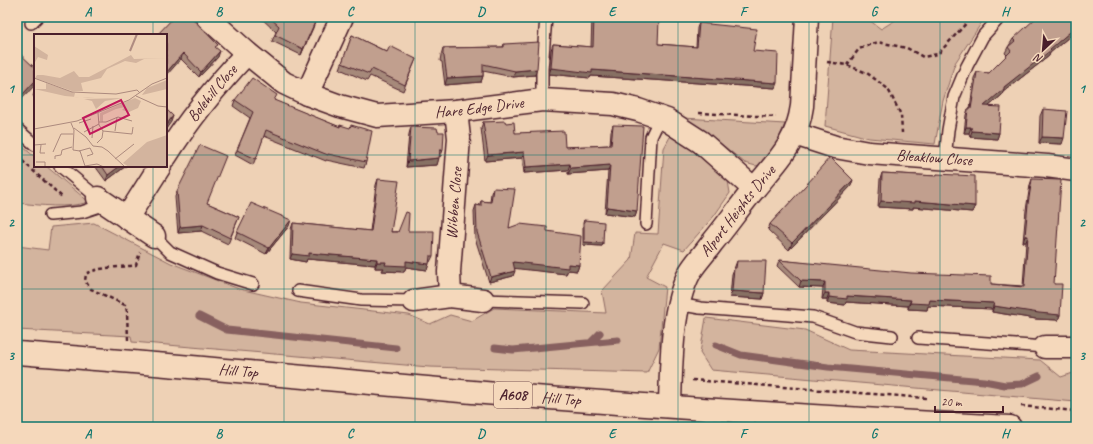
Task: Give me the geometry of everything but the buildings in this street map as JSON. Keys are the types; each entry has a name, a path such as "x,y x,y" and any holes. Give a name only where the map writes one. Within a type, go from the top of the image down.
{"street":[{"name":"Hare Edge Drive","path":"207,17 247,53 284,83 307,94 340,106 377,116 456,111 542,100 613,104 638,110 660,118 701,142 754,189"},
{"path":"307,94 342,17"},
{"name":"Alport Heights Drive","path":"670,406 672,360 678,304 690,272 754,189 784,154 795,134 801,118 807,17"},
{"name":"Bolehill Close","path":"167,154 214,89 247,53"},
{"name":"Wibben Close","path":"450,296 448,272 459,138 456,111"},
{"name":"Bleaklow Close","path":"795,134 835,147 869,153 1047,166 1076,170"},
{"path":"127,218 159,167"},
{"path":"102,201 154,236"},
{"path":"414,301 450,296 483,300"},
{"path":"1045,347 1076,347"},
{"name":"Hill Top","path":"17,353 128,361 441,389 803,416 1010,427"}],"lane":[{"path":"542,100 542,69 546,17"},
{"path":"945,159 948,130 954,98 967,66 982,36 1000,17"},
{"path":"646,224 651,137 660,118"},
{"path":"17,129 34,144"},
{"path":"50,214 82,212 102,201 61,167"},
{"path":"154,236 170,252 218,273 253,284"},
{"path":"298,291 361,300 414,301"},
{"path":"483,300 583,304"},
{"path":"678,304 700,308 813,317 855,332 892,336"},
{"path":"918,338 1045,347"}],"path":[{"path":"847,65 859,50 878,42 907,48 923,57 938,54 972,17"},
{"path":"827,61 847,65 867,73 888,89 901,116 901,156"},
{"path":"696,112 775,117 784,105 802,106"},
{"path":"17,156 66,200 70,213"},
{"path":"128,361 128,318 125,306 91,289 85,281 86,274 94,269 136,265 140,251 154,236"},
{"path":"720,382 929,398"},
{"path":"1014,406 1076,411"}],"shaded area":[{"path":"833,17 865,17 881,29 899,17 987,17 982,22 955,63 943,101 935,144 869,138 825,126"},
{"path":"683,118 785,124 768,162 756,166 745,163 704,130"},
{"path":"671,135 686,145 728,181 730,193 714,216 684,250 664,243 646,277 665,287 659,348 647,373 429,367 132,342 131,336 17,330 17,246 48,250 51,227 94,223 171,263 239,289 301,303 409,315 430,324 450,315 472,321 494,308 606,313 602,291 631,260 635,233 658,234 664,148"},
{"path":"17,142 34,156 34,167 47,167 89,202 62,206 17,203"},
{"path":"706,318 805,330 849,350 1040,360 1061,377 1076,372 1076,402 711,370 700,353"}],"waterway":[{"path":"199,316 227,330 396,348"},
{"path":"591,342 600,333"},
{"path":"495,348 513,350 618,340"},
{"path":"716,345 741,355 828,367 984,381 1005,385 1022,384 1039,376"}]}
